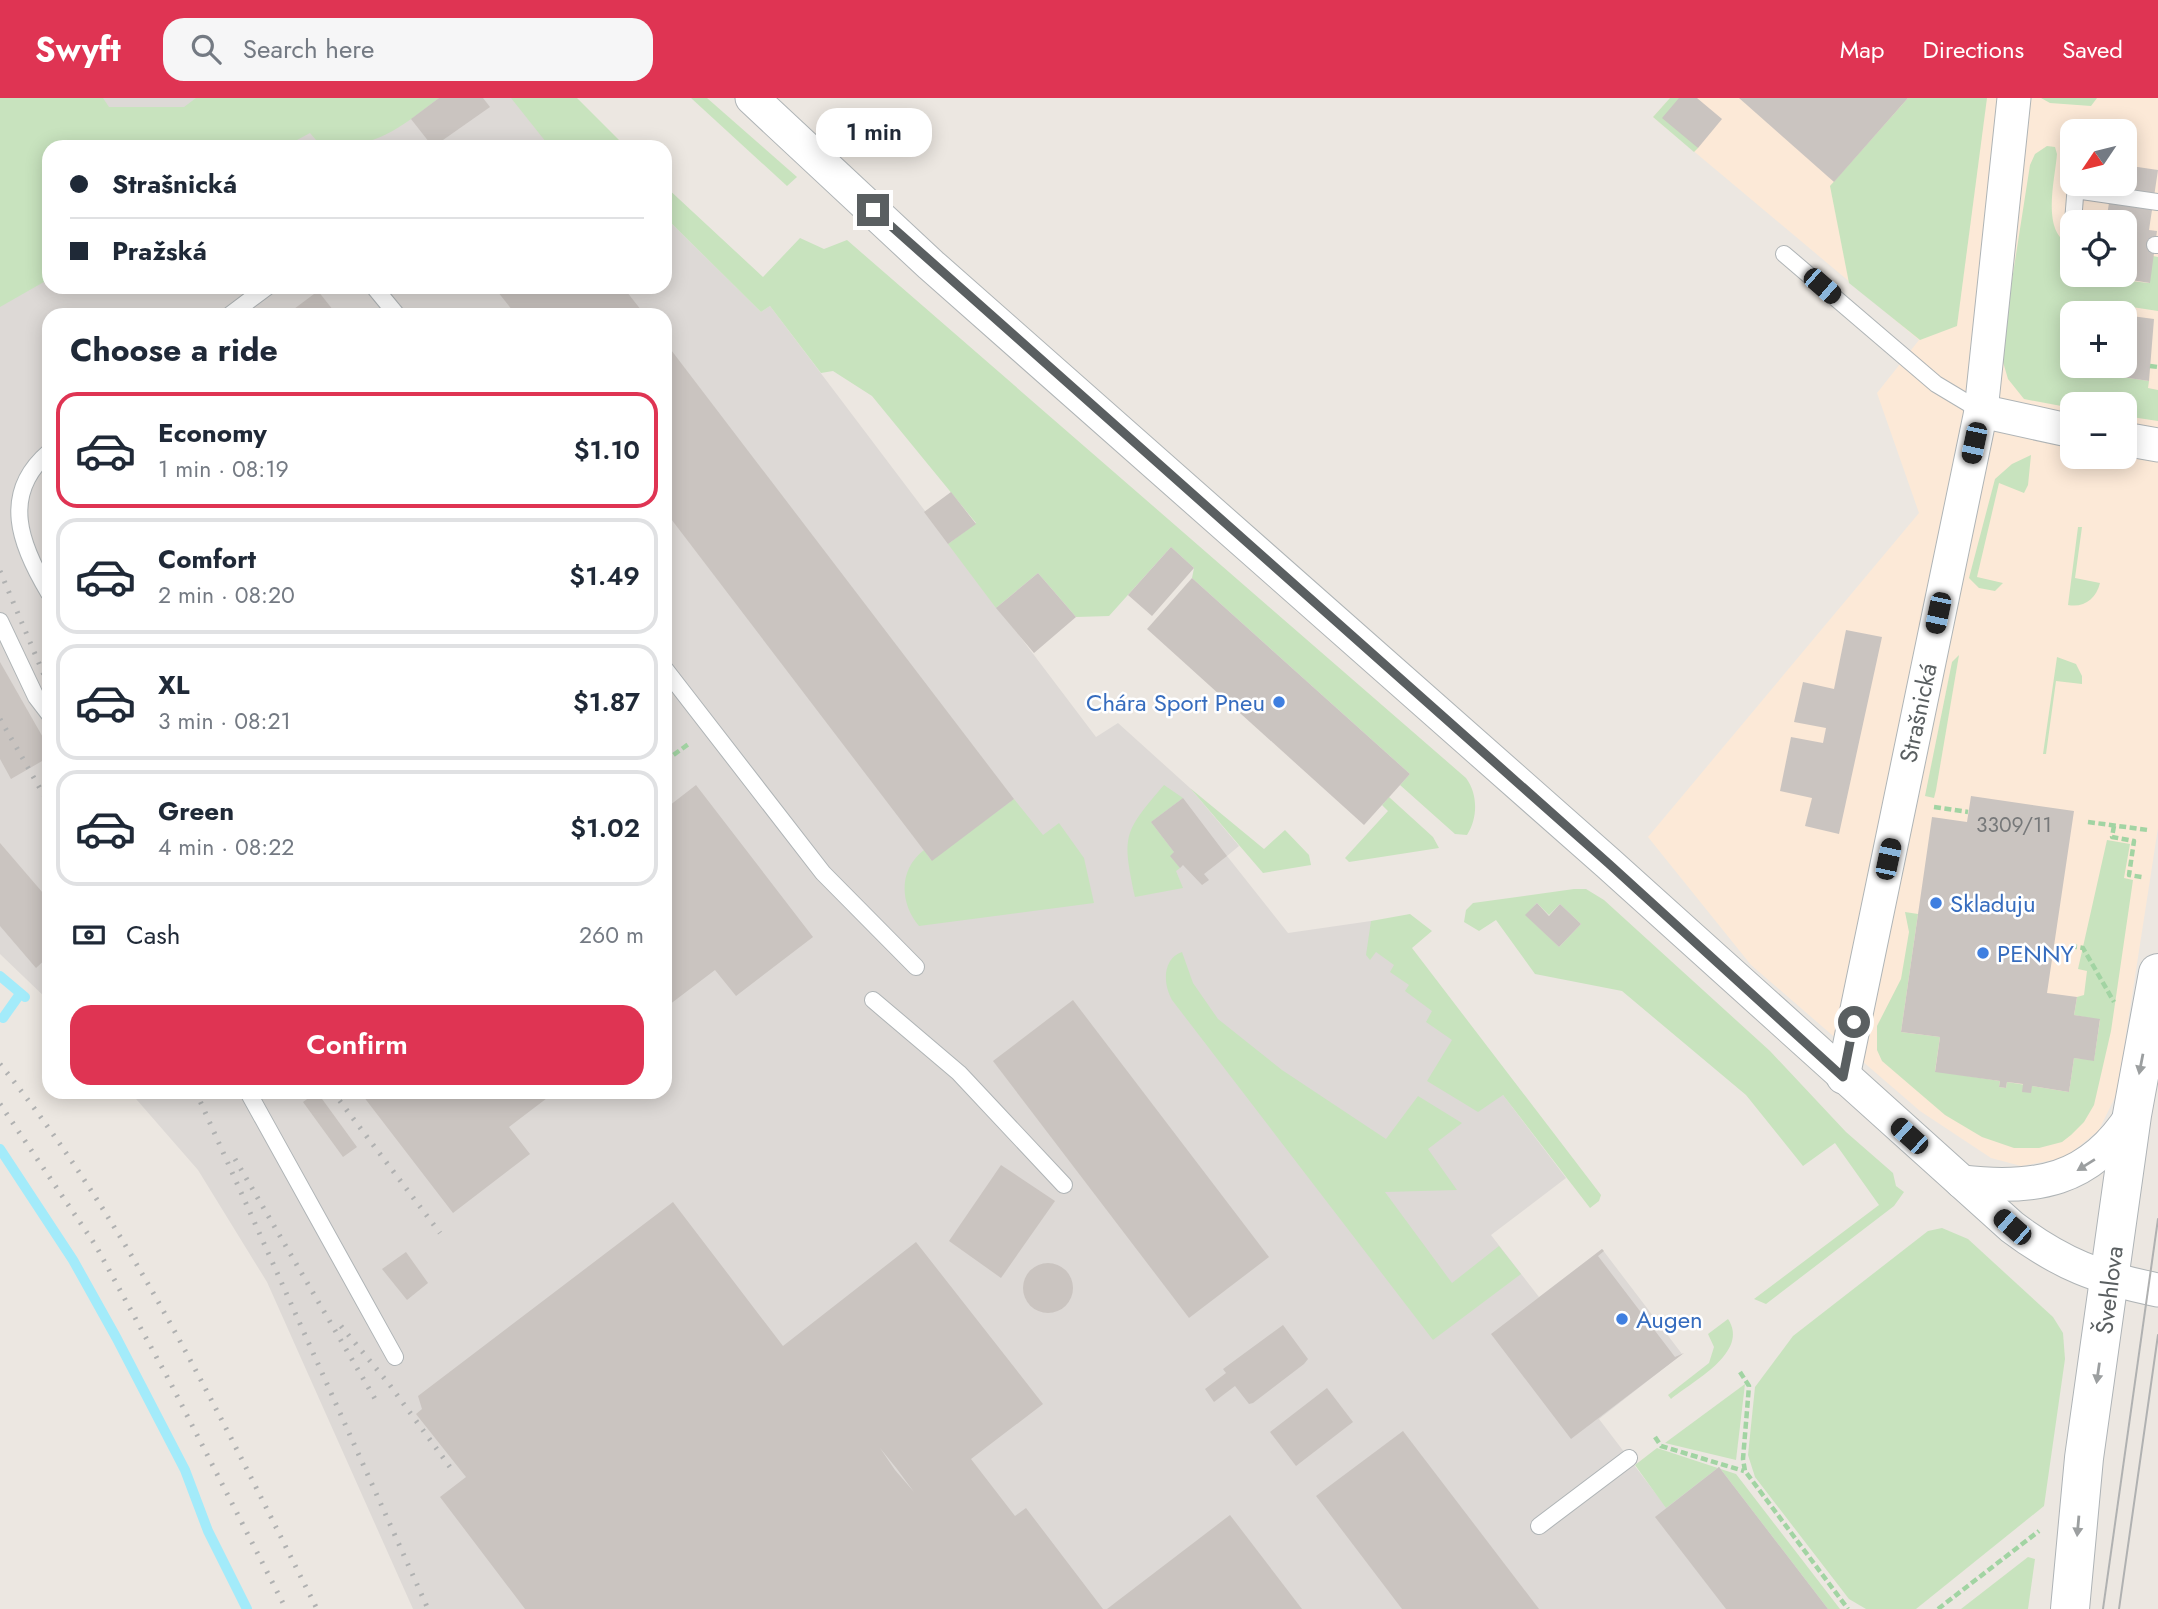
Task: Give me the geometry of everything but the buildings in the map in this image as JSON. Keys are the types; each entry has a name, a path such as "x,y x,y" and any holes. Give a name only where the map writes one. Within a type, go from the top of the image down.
{"main road":[{"name":"Švehlova","path":"2070,1609 2084,1458 2111,1281 2132,1115 2158,973"}],"street":[{"path":"752,98 931,265 1589,846 1962,1182 2043,1250 2072,1266 2111,1281 2158,1290"},
{"name":"Strašnická","path":"1843,1077 1981,411 2014,98"},
{"path":"1981,411 2060,428"},
{"path":"2137,441 2158,445"},
{"path":"1962,1182 2019,1185 2077,1171 2092,1162 2112,1143 2132,1115"}],"lane":[{"path":"2125,196 2158,202"},
{"path":"1784,254 1936,384 1981,411"},
{"path":"239,308 258,294"},
{"path":"380,294 391,308"},
{"path":"42,460 24,480 17,501 22,542 42,580"},
{"path":"0,621 42,705"},
{"path":"672,677 823,873 916,967"},
{"path":"873,1000 959,1073 1064,1185"},
{"path":"252,1099 395,1357"},
{"path":"1539,1526 1629,1458"}],"path":[{"path":"2150,366 2158,367"},
{"path":"1932,807 1968,812"},
{"path":"2088,822 2148,831"},
{"path":"2114,826 2112,837 2134,841 2129,875 2142,877"},
{"path":"2070,946 2083,948 2115,1003 2124,1005"},
{"path":"1740,1372 1749,1386 1743,1459 1745,1471 1848,1609"},
{"path":"1656,1437 1661,1446 1745,1471"},
{"path":"1938,1609 2034,1536"}],"shaded area":[{"path":"0,98 544,98 586,140 42,140 42,294 672,294 672,224 761,312 770,306 1096,737 1118,723 1190,788 1239,846 1227,856 1288,933 1371,921 1566,1178 1491,1235 1539,1297 1602,1249 1682,1354 1599,1419 1666,1507 1719,1467 1828,1609 413,1609 267,1282 198,1170 136,1099 672,1099 672,308 42,308 42,994 0,954"},
{"path":"1670,98 2158,98 2158,828 2117,1093 2099,1130 2065,1158 2021,1166 1991,1158 1920,1111 1751,965 1648,837 1919,513 1877,393 1919,340 1653,117"}],"green space":[{"path":"0,98 103,98 109,107 184,107 196,98 439,98 398,128 373,140 316,140 310,133 297,140 42,140 42,283 0,307"},
{"path":"511,98 577,98 619,140 544,140"},
{"path":"691,98 707,98 797,177 787,186"},
{"path":"1670,98 1679,98 1698,148 1694,152 1653,117"},
{"path":"1908,98 1987,98 1957,326 1920,340 1849,283 1830,186"},
{"path":"2041,98 2097,98 2091,106 2050,103"},
{"path":"2047,146 2055,147 2057,154 2052,206 2053,219 2060,236 2060,287 2137,287 2137,282 2149,283 2153,256 2158,257 2158,311 2137,308 2137,301 2060,301 2060,378 2129,378 2149,381 2148,388 2158,390 2158,421 2137,418 2137,392 2060,392 2060,406 2024,399 2008,379 2003,362 2007,312 2030,165 2035,154"},
{"path":"672,192 763,277 800,238 824,249 847,240 1466,778 1473,791 1475,806 1475,814 1467,835 1455,834 1400,785 1410,774 1192,578 1194,568 1171,547 1109,616 1076,617 1038,573 996,608 948,544 976,523 872,396 833,371 821,373 770,306 761,312 672,224"},
{"path":"2031,455 2028,485 2024,493 1999,483 1977,577 2003,583 1995,591 1979,588 1969,578 1995,479 2012,464"},
{"path":"2078,527 2082,527 2075,578 2100,583 2096,594 2084,604 2074,606 2068,605"},
{"path":"1959,655 1934,798 1925,796 1952,662"},
{"path":"2057,657 2076,664 2082,676 2082,684 2056,681 2046,754 2043,754"},
{"path":"1164,785 1183,798 1151,822 1174,852 1171,856 1180,868 1176,871 1183,888 1135,897 1128,860 1129,836 1140,814"},
{"path":"1190,788 1264,849 1285,830 1309,855 1311,865 1263,873"},
{"path":"1389,797 1433,837 1439,848 1349,862 1345,858 1388,811 1382,805"},
{"path":"1014,799 1043,835 1059,823 1084,858 1094,903 919,926 912,917 905,896 906,876 916,858 924,850 931,860"},
{"path":"2107,840 2130,844 2124,878 2133,880 2111,1031 2094,1105 2084,1122 2062,1142 2039,1148 2014,1148 1982,1137 1945,1115 1882,1061 1877,1050 1877,1026 1901,979 1909,932 1905,912 1918,914 1901,1032 1940,1037 1935,1071 2000,1081 1999,1087 2006,1088 2007,1082 2069,1092 2074,1058 2094,1060 2100,1020 2074,1015 2077,997 2084,995 2087,971 2078,969"},
{"path":"1574,889 1586,889 1604,900 1770,1051 1846,1132 1893,1173 1896,1186 1904,1192 1894,1206 1766,1304 1754,1299 1879,1205 1835,1143 1803,1166 1746,1095 1622,991 1535,974 1496,920 1479,931 1464,922 1466,910 1473,903","holes":["1537,903 1549,915 1560,904 1581,924 1559,947 1526,915"]},
{"path":"1410,914 1432,931 1412,948 1601,1195 1599,1201 1590,1208 1503,1095 1478,1112 1427,1081 1452,1040 1426,1022 1432,1011 1405,991 1409,985 1390,972 1394,965 1376,952 1370,960 1366,955 1371,921"},
{"path":"1182,952 1193,983 1218,1019 1282,1070 1386,1139 1418,1096 1462,1123 1428,1149 1457,1190 1385,1192 1452,1283 1499,1246 1521,1274 1433,1340 1172,1000 1166,973 1171,960"},
{"path":"1942,1228 1968,1239 2053,1317 2063,1333 2065,1359 2044,1506 1916,1609 1866,1609 1849,1599 1755,1477 1748,1455 1755,1387 1793,1336 1928,1231"},
{"path":"1728,1319 1733,1331 1725,1354 1716,1365 1671,1399 1668,1395 1709,1363 1714,1347 1708,1334"},
{"path":"1745,1384 1736,1460 1665,1443"},
{"path":"1657,1448 1718,1468 1666,1508 1635,1465"},
{"path":"1720,1469 1736,1474 1840,1609 1828,1609"},
{"path":"2028,1557 2035,1559 2028,1609 1961,1609"}],"waterway":[{"path":"0,976 25,997"},
{"path":"3,1018 20,994"},
{"path":"0,1149 73,1260 116,1337 185,1470 208,1531 247,1609"}],"tram line":[{"path":"2103,1609 2158,1219"},
{"path":"2119,1609 2158,1335"}],"railway":[{"path":"0,571 42,670"},
{"path":"0,719 42,792"},
{"path":"0,1064 48,1127 134,1259 210,1397 317,1609"},
{"path":"199,1099 428,1609"},
{"path":"338,1099 440,1233"},
{"path":"0,1104 96,1246 170,1382 286,1609"},
{"path":"235,1159 378,1404"},
{"path":"341,1326 389,1384 450,1467"}],"place":[{"name":"Chára Sport Pneu","path":"1279,702"},
{"name":"Skladuju","path":"1936,903"},
{"name":"PENNY","path":"1983,953"},
{"name":"Augen","path":"1622,1319"}],"route":[{"path":"873,210 951,283 1608,863 1843,1077 1854,1022"}]}
